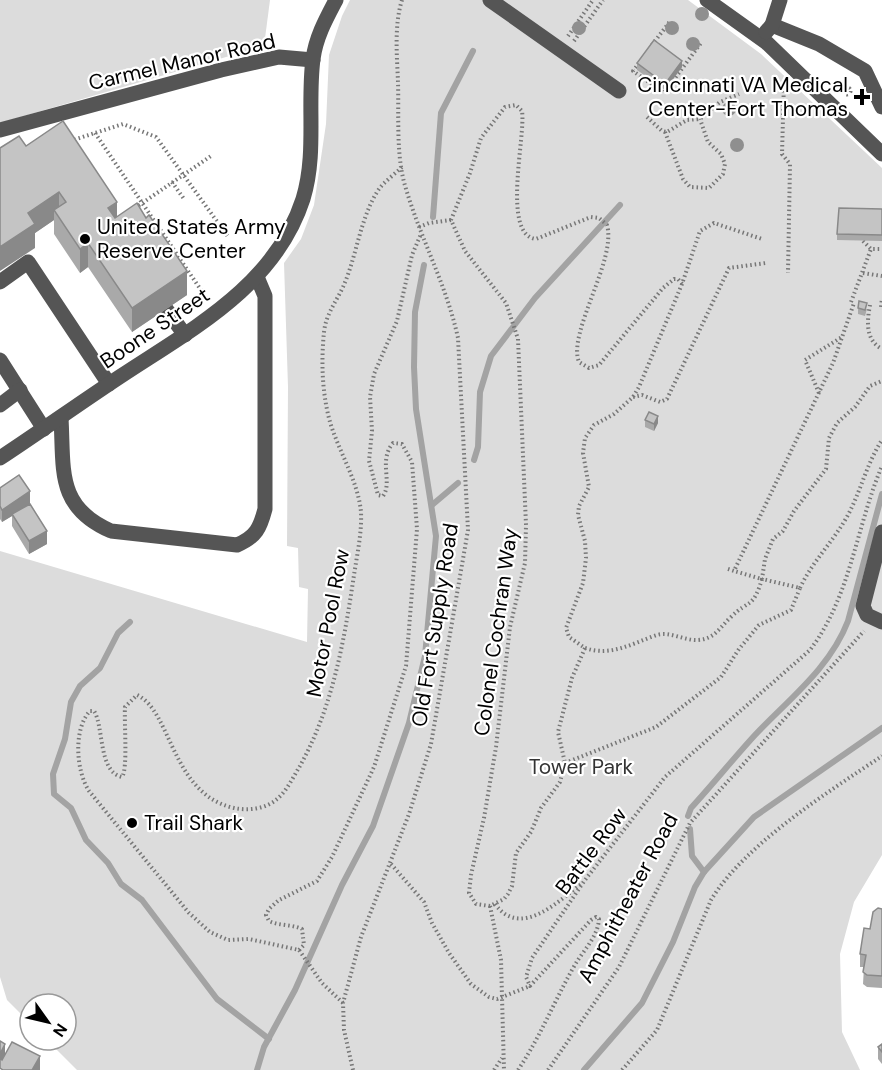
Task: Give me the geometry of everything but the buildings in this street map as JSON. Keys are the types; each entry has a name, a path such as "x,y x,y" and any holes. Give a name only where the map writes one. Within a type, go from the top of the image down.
{"street":[{"path":"313,60 324,22 336,0"},
{"path":"490,0 618,91"},
{"path":"707,0 761,38 882,154"},
{"path":"761,38 772,25 780,0"},
{"path":"772,25 819,44 865,72 882,107"},
{"name":"Carmel Manor Road","path":"0,130 221,70 279,57 313,60"},
{"name":"Boone Street","path":"0,458 217,313 256,277 285,240 303,198 312,135 313,60"},
{"path":"0,282 28,262 109,384"},
{"path":"61,418 65,484 81,514 95,524 111,531 237,545 251,539 260,527 265,509 265,296 256,277"},
{"path":"166,309 185,335"},
{"path":"0,360 44,429"},
{"path":"0,405 20,390"},
{"path":"878,620 867,615 863,606 882,532"}],"path":[{"name":"Old Fort Supply Road","path":"353,1070 344,1030 343,1003 361,937 391,864 431,744 468,530 458,338 441,279 421,233 402,166 397,57 402,0"},
{"path":"562,51 593,0"},
{"path":"562,51 603,0"},
{"path":"647,53 670,20"},
{"path":"640,62 633,71 664,93 701,43"},
{"path":"653,44 661,49"},
{"path":"676,61 684,67"},
{"path":"785,61 782,154 790,164 788,273"},
{"path":"665,132 687,120 700,119 720,102 739,94"},
{"path":"420,227 429,222 451,220 481,138 505,107 516,105 522,111 524,119 518,202 522,230 536,239 595,217 605,221 608,230 603,262 580,338 577,356 579,362 589,368 599,365 663,288 674,279 678,279 682,284"},
{"path":"647,117 665,132 683,179 690,187 709,188 723,174 725,164 721,154 708,142 700,119"},
{"path":"66,142 123,124 156,136 228,238"},
{"path":"95,134 217,313"},
{"path":"133,209 211,156"},
{"name":"Motor Pool Row","path":"299,950 249,939 228,940 210,932 189,913 83,782 79,753 82,723 90,711 96,714 105,757 113,772 122,777 127,768 123,739 125,707 137,695 152,707 171,749 189,777 214,799 232,808 258,809 276,800 289,786 327,708 344,640 360,534 361,512 355,488 330,422 325,395 322,364 324,328 326,318 346,278 370,209 380,189 402,166"},
{"path":"172,182 184,199"},
{"name":"Colonel Cochran Way","path":"451,220 465,251 506,303 518,339 526,525 525,563 510,627 496,747 469,893 476,904 490,906"},
{"path":"762,239 714,223 704,227 697,238 682,284 633,397 614,414 594,425 585,438 583,453 589,487 579,506 578,515 585,542 584,583 566,628 569,637 585,648 603,652 614,651 661,635 692,640 710,637 730,617 750,604 758,593 765,559 773,539 783,531 794,511 826,469 829,438 837,423 855,406 870,386 882,381"},
{"path":"343,1003 322,982 299,950 304,945 302,929 275,924 268,921 266,915 268,909 279,900 316,881 332,857 374,767 406,666 417,529 412,462 407,449 402,444 393,443 385,465 387,489 383,496 378,495 369,461 372,431 370,397 374,374 397,321 412,255 421,233"},
{"path":"863,241 872,249 882,249"},
{"path":"800,588 731,570 819,393 843,337 872,249"},
{"path":"633,397 642,395 660,402 667,399 729,268 766,263"},
{"path":"863,273 882,276"},
{"path":"881,307 882,298"},
{"path":"870,305 867,328 874,342 882,349"},
{"path":"819,393 805,360 843,337"},
{"path":"565,763 656,727 722,677 739,649 759,625 791,610 810,566 835,537 850,512 865,473 882,440"},
{"path":"784,446 790,449"},
{"name":"Battle Row","path":"518,1070 542,1032 569,975 591,939 599,919 596,917 591,920 530,986 526,977 532,958 585,880 665,777 810,650 825,630 852,567 868,500 882,466"},
{"name":"Amphitheater Road","path":"548,1070 619,966 690,823 878,620"},
{"path":"504,1070 501,960 490,906 508,894 512,886 516,853 531,832 541,808 556,791 565,763 558,732 572,678 585,648"},
{"path":"622,1070 657,1030 711,900 720,884 796,816 882,756"},
{"path":"391,864 424,902 432,923 449,953 471,984 489,997 502,999 530,986"},
{"path":"495,904 502,915 513,920 538,915 585,880"},
{"path":"494,1070 503,1058"}],"green space":[{"path":"0,0 270,0 264,46 0,123"},
{"name":"Tower Park","path":"350,0 688,0 761,54 882,168 882,855 854,902 840,954 842,1032 860,1070 77,1070 59,1052 78,1052 78,992 18,992 18,1011 7,1000 0,977 0,551 307,642 308,589 299,587 298,548 287,546 288,387 284,263 301,239 314,205 326,124 329,55"}],"waterway":[{"path":"433,217 441,113 473,51"},
{"path":"474,460 478,447 480,392 491,356 535,298 620,205"},
{"path":"257,1070 264,1047 295,990 342,885 373,826 409,723 425,656 436,536 416,409 414,367 415,312 424,265"},
{"path":"432,505 458,483"},
{"path":"688,816 691,808 747,744 808,682 831,654 848,621 882,494"},
{"path":"130,622 118,633 100,668 80,686 71,702 65,739 53,774 54,794 71,808 86,840 108,863 121,884 142,900 217,999 269,1039"},
{"path":"584,1070 642,1003 673,942 695,887 704,872 754,817 882,728"},
{"path":"690,829 692,856 704,872"}],"place":[{"name":"Cincinnati VA Medical Center-Fort Thomas","path":"862,97"},
{"name":"United States Army Reserve Center","path":"85,239"},
{"name":"Trail Shark","path":"132,823"}]}
